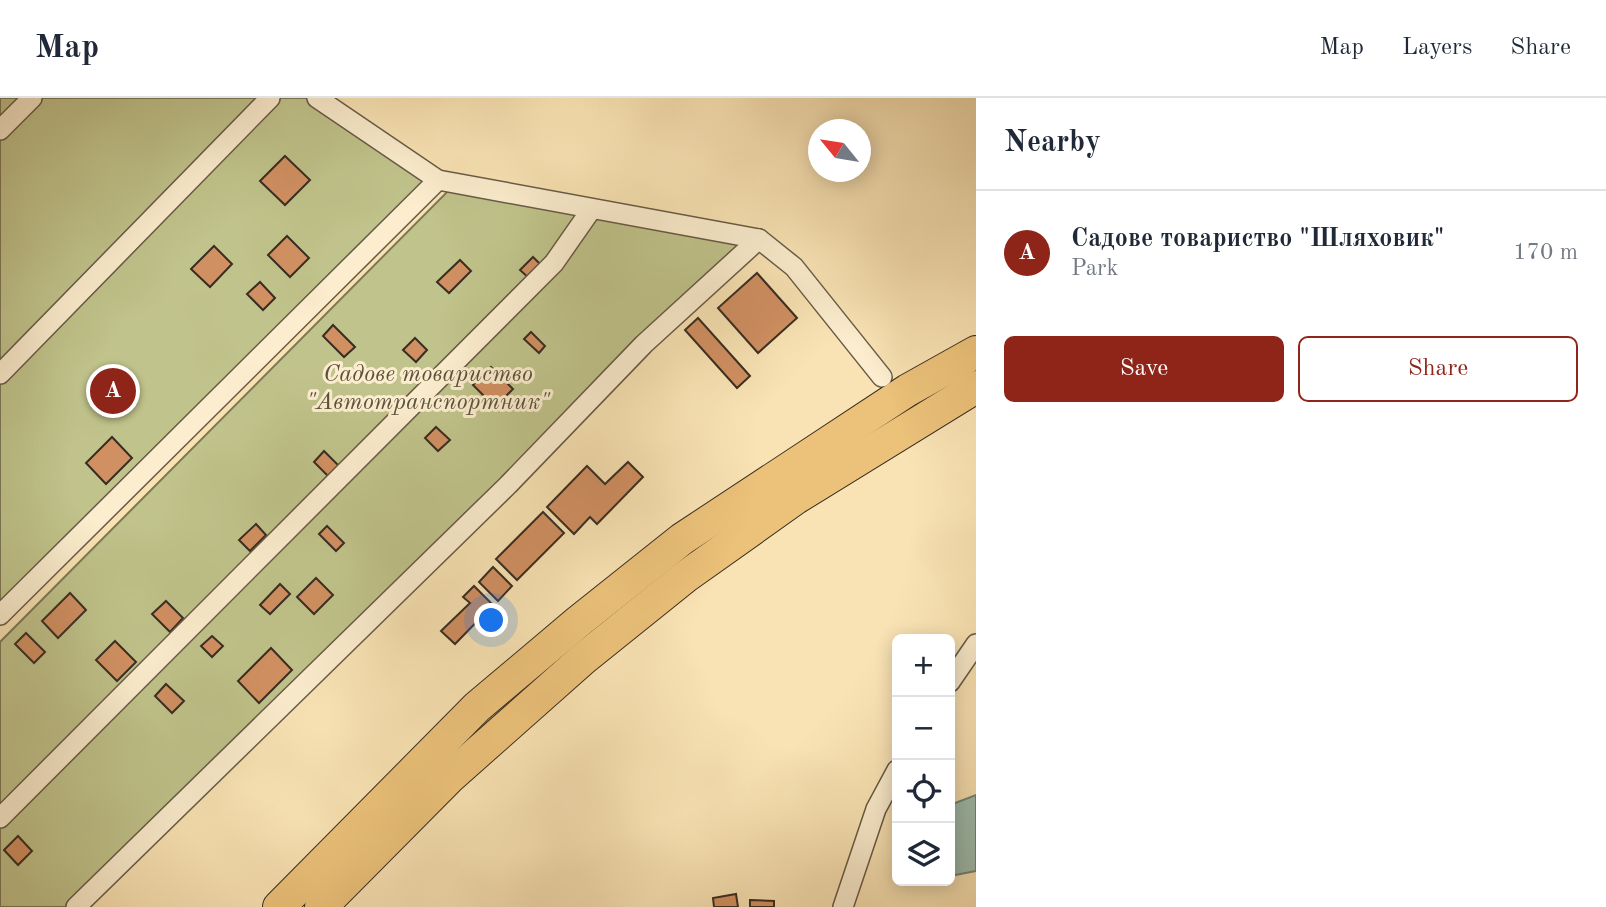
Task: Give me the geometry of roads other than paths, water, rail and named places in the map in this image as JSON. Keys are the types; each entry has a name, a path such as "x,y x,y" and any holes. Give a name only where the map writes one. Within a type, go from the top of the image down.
{"main road":[{"path":"279,907 477,707 579,621 682,539 908,390 976,352"},
{"path":"321,907 450,777 583,659 685,577 796,498 976,387"}],"street":[{"path":"0,130 32,98"},
{"path":"0,374 270,98"},
{"path":"317,98 438,180 759,239 794,267 882,377"},
{"path":"3,608 438,180"},
{"path":"0,818 554,263 590,210"},
{"path":"76,907 508,485 644,344 759,239"},
{"path":"955,675 976,644"},
{"path":"843,907 876,809 892,779"}],"place":[{"name":"Садове товариство \"Шляховик\"","path":"113,391"}],"park label":[{"name":"Садове товариство \"Автотранспортник\"","path":"428,389"}]}
